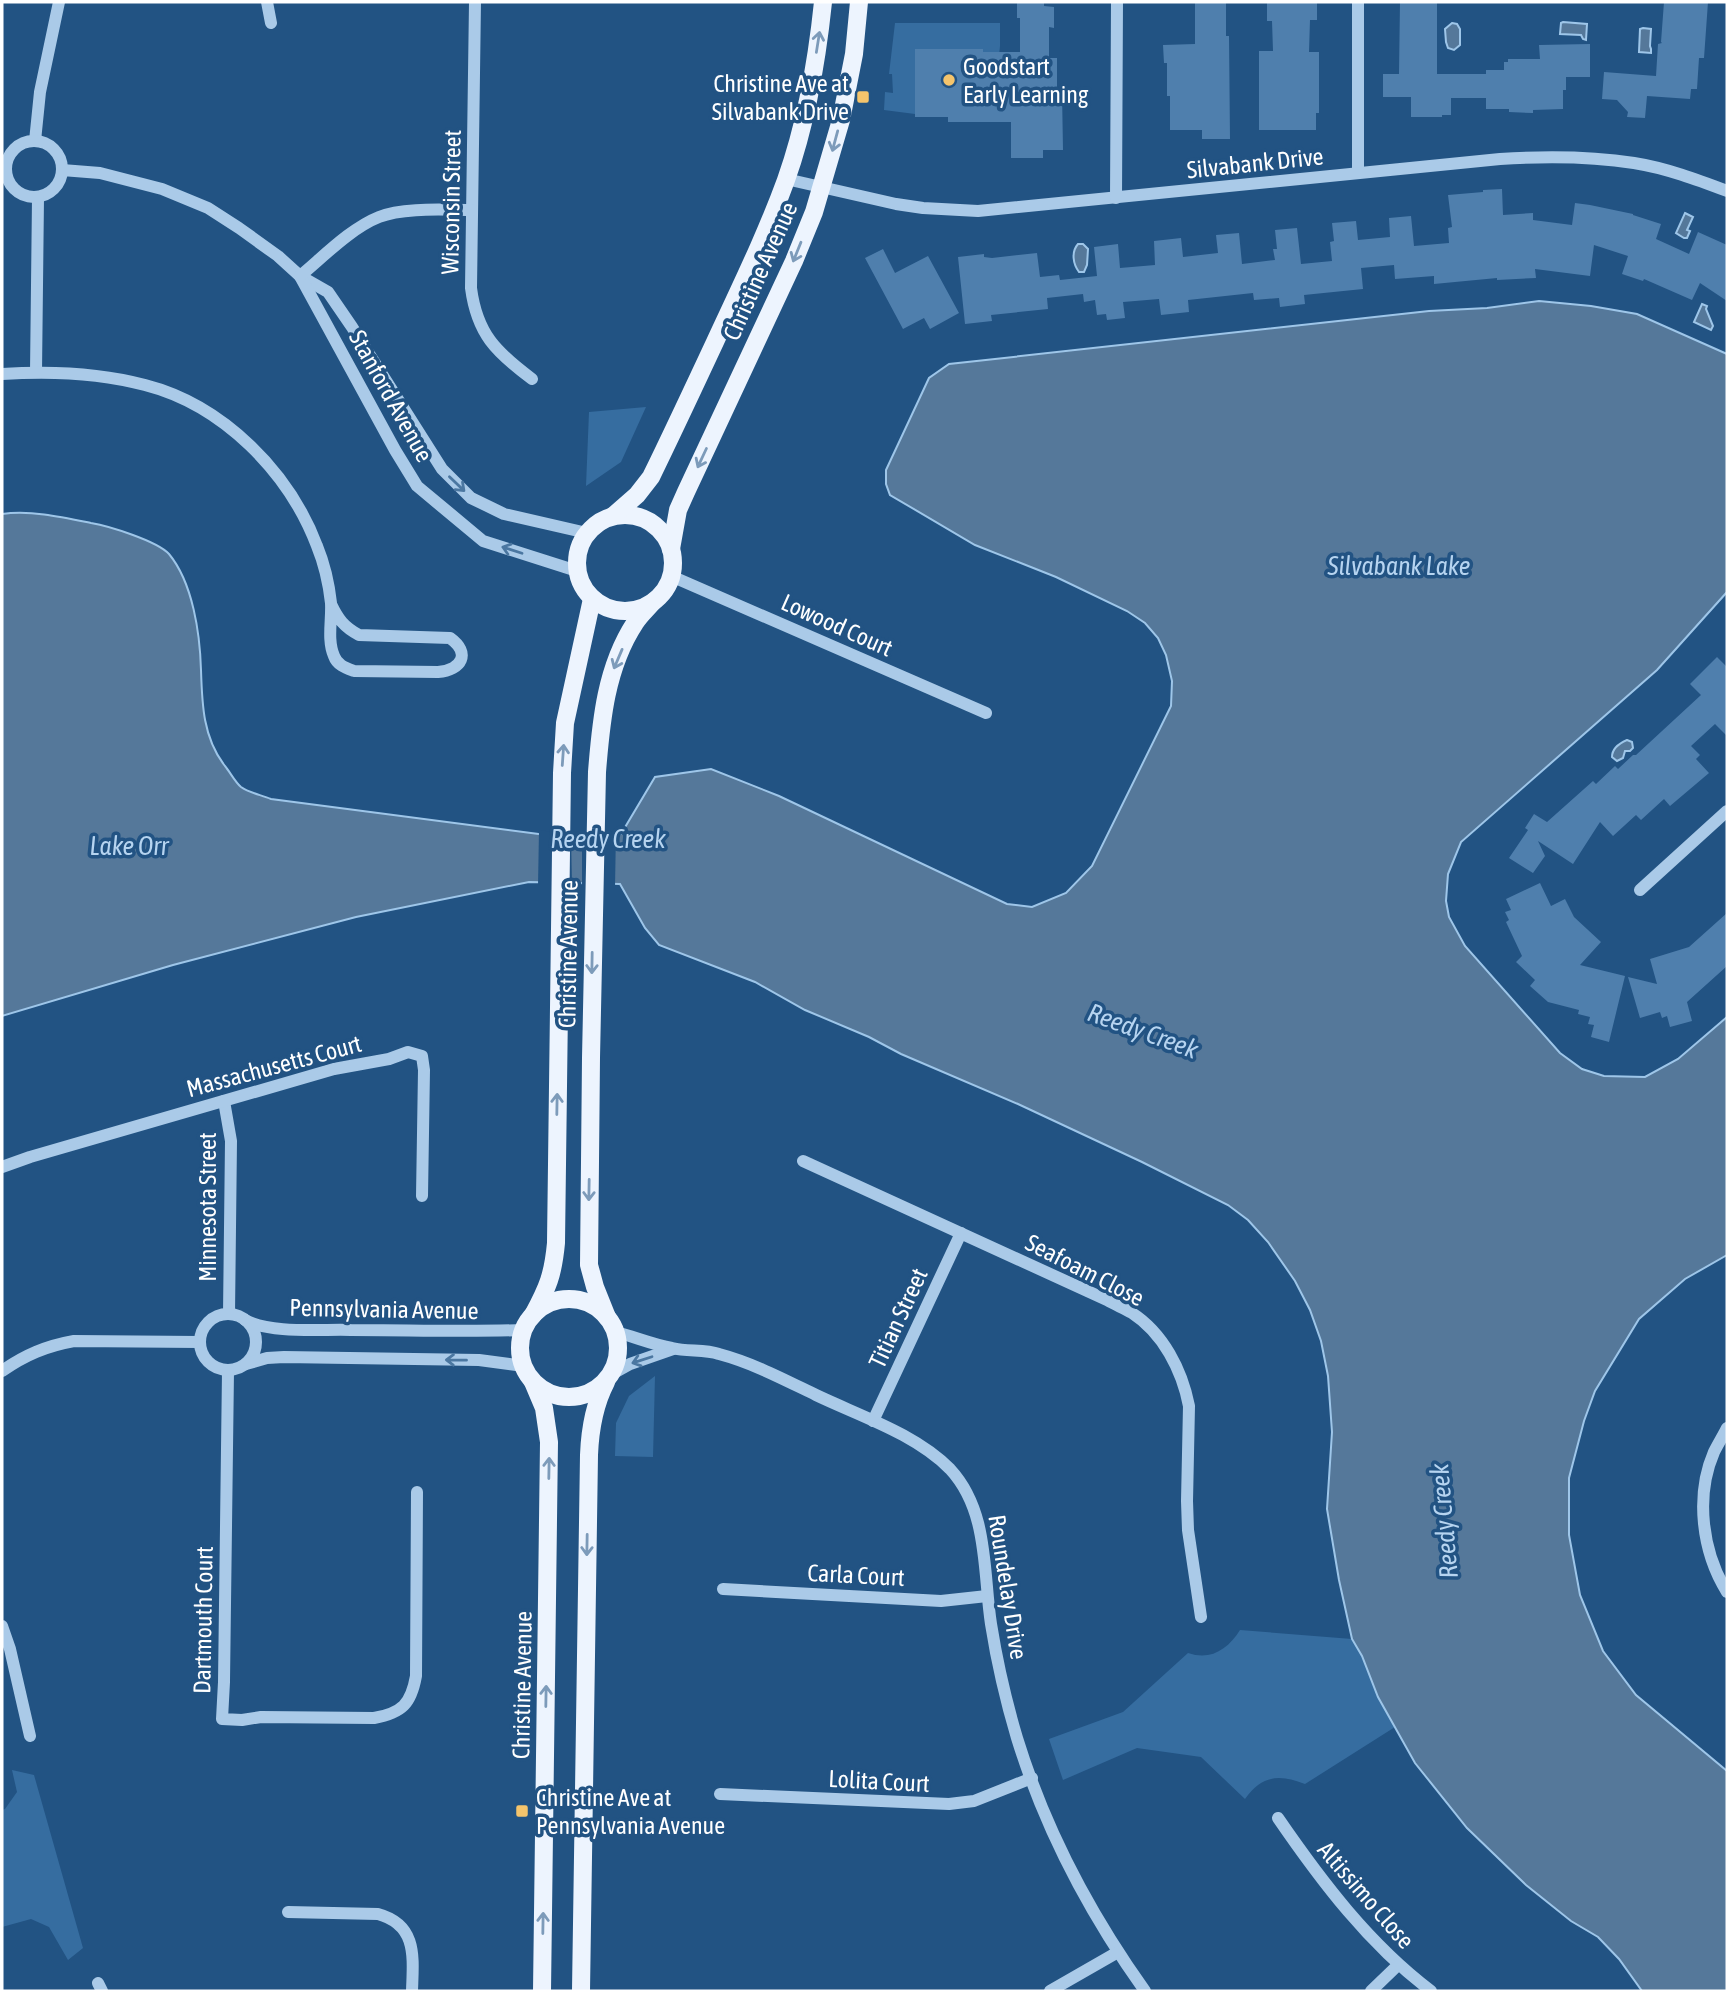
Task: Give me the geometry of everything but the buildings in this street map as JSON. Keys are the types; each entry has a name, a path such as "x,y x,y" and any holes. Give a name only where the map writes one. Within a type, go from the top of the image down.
{"main road":[{"name":"Christine Avenue","path":"613,516 652,477 753,261 786,179 807,103 823,2"},
{"name":"Christine Avenue","path":"671,549 678,510 794,261 814,212 835,143 848,87 859,2"},
{"path":"613,516 637,516 652,523 664,534 671,549 671,576 664,590 653,602 638,609 622,611 606,607 593,599 582,586 577,571 580,544 587,533 596,524 613,516"},
{"name":"Christine Avenue","path":"528,1322 554,1270 565,723 593,599"},
{"name":"Christine Avenue","path":"612,1324 595,1287 589,1265 595,822 601,725 614,665 635,622 653,602"},
{"path":"581,1991 589,1455 598,1397 609,1378 617,1361 619,1346 612,1324 595,1305 579,1299 562,1299 546,1304 528,1322 520,1342 520,1354 528,1374 546,1392 561,1397 578,1397 593,1392 609,1378"},
{"name":"Christine Avenue","path":"528,1374 544,1408 549,1442 542,1991"}],"street":[{"path":"34,141 40,92 59,2"},
{"path":"267,2 271,23"},
{"name":"Wisconsin Street","path":"475,2 471,288 474,309 486,335 508,361 532,379"},
{"path":"1116,198 1117,2"},
{"path":"1358,2 1358,173"},
{"path":"34,141 50,145 58,155 62,170 59,183 50,193 38,198 24,196 12,187 4,172 9,158 20,145 34,141"},
{"name":"Silvabank Drive","path":"786,179 923,208 978,211 1542,156 1585,157 1636,163 1725,190"},
{"name":"Stanford Avenue","path":"62,170 100,173 162,189 208,208 239,228 278,256 300,276 328,292 442,469 471,498 504,514 587,533"},
{"path":"1725,190 1727,176"},
{"path":"36,372 38,198"},
{"path":"300,276 357,230 380,216 407,212 472,210"},
{"name":"Stanford Avenue","path":"300,276 417,486 483,541 577,571"},
{"path":"2,374 36,372 107,377 146,385 186,401 220,421 246,441 274,471 302,514 318,548 331,608 334,656 345,668 354,671 438,672 455,668 461,661 459,645 450,638 359,635 337,619 331,608"},
{"name":"Lowood Court","path":"671,576 986,713"},
{"path":"1640,890 1727,811"},
{"name":"Massachusetts Court","path":"2,1167 324,1071 389,1059 408,1052 422,1056 425,1082 422,1196"},
{"name":"Minnesota Street","path":"224,1101 231,1141 229,1314"},
{"name":"Seafoam Close","path":"803,1161 1131,1313 1146,1324 1171,1357 1183,1381 1189,1406 1186,1501 1200,1617"},
{"name":"Titian Street","path":"873,1422 961,1233"},
{"path":"229,1314 246,1320 257,1342 256,1350 246,1364 228,1371 212,1365 201,1351 200,1342 201,1334 212,1319 229,1314"},
{"name":"Pennsylvania Avenue","path":"246,1320 255,1325 286,1329 468,1331 528,1322"},
{"name":"Roundelay Drive","path":"612,1324 673,1349 719,1353 747,1363 906,1437 930,1452 950,1470 965,1490 975,1510 1000,1668 1017,1738 1031,1778 1074,1879 1145,1991"},
{"path":"2,1371 32,1352 74,1341 200,1342"},
{"name":"Roundelay Drive","path":"609,1378 629,1364 673,1349"},
{"name":"Pennsylvania Avenue","path":"246,1364 284,1357 479,1360 528,1374"},
{"name":"Dartmouth Court","path":"228,1371 222,1718 374,1718 391,1715 404,1707 414,1692 416,1675 417,1492"},
{"path":"1727,1428 1713,1454 1704,1490 1704,1525 1712,1560 1727,1592"},
{"name":"Carla Court","path":"723,1589 941,1601 987,1596"},
{"path":"2,1626 30,1736"},
{"name":"Lolita Court","path":"720,1794 949,1804 974,1801 1031,1778"},
{"name":"Altissimo Close","path":"1278,1818 1339,1902 1398,1965 1431,1991"},
{"path":"288,1912 378,1914 389,1917 409,1939 412,1954 412,1991"},
{"path":"1050,1991 1118,1952"},
{"path":"1371,1991 1398,1965"}],"shaded area":[{"path":"895,23 1000,23 993,111 982,49 915,49 915,114 884,110 885,92 893,93 892,74 889,74"},
{"path":"646,407 621,462 586,486 589,412"},
{"path":"655,1376 653,1457 615,1456 616,1423 629,1396"},
{"path":"1240,1630 1352,1639 1362,1656 1378,1697 1395,1727 1305,1784 1287,1779 1272,1779 1258,1785 1245,1799 1201,1757 1137,1748 1063,1780 1049,1739 1123,1712 1188,1653 1204,1655 1218,1652 1230,1643"},
{"path":"12,1770 34,1775 83,1948 68,1960 49,1927 31,1919 2,1927 2,1810 17,1792"}],"water":[{"path":"1563,22 1587,24 1586,40 1581,35 1560,34"},
{"path":"1452,23 1457,24 1460,29 1460,45 1454,50 1448,48 1445,29"},
{"path":"1640,29 1651,29 1651,53 1639,52"},
{"path":"1685,213 1693,217 1687,230 1690,231 1687,238 1676,233"},
{"path":"1078,244 1083,244 1088,249 1084,272 1079,272 1074,262 1074,251"},
{"name":"Silvabank Lake","path":"1539,301 1637,314 1727,354 1727,592 1657,670 1461,842 1448,874 1446,901 1449,917 1465,946 1560,1053 1582,1069 1604,1076 1645,1077 1678,1059 1727,1017 1727,1255 1685,1279 1639,1319 1595,1391 1569,1478 1569,1535 1580,1595 1603,1651 1636,1695 1727,1771 1727,1991 1642,1991 1619,1959 1598,1937 1571,1921 1526,1885 1467,1828 1415,1763 1378,1697 1362,1656 1352,1639 1327,1509 1332,1432 1328,1376 1321,1341 1310,1310 1295,1281 1268,1242 1248,1220 1228,1205 1018,1104 805,1010 755,982 659,945 645,928 620,884 529,882 356,917 173,965 2,1016 2,514 58,516 99,525 144,539 169,554 184,579 194,609 203,708 212,744 235,780 241,787 252,792 271,799 577,839 621,834 655,777 711,769 779,796 1007,904 1032,907 1066,893 1092,866 1171,706 1172,681 1166,655 1158,638 1145,623 1127,611 1056,577 975,545 890,495 886,484 886,470 929,378 949,364"},
{"path":"1702,304 1707,306 1713,326 1711,330 1694,322"},
{"path":"1627,740 1632,742 1633,748 1625,751 1623,758 1617,761 1612,757 1613,751"}],"pier":[{"path":"539,830 571,835 572,886 538,886"},
{"path":"616,831 615,887 582,887 582,835"}],"place":[{"name":"Goodstart Early Learning","path":"949,80"},
{"name":"Christine Ave at Silvabank Drive","path":"863,97"},
{"name":"Christine Ave at Pennsylvania Avenue","path":"522,1811"}],"water label":[{"name":"Reedy Creek","path":"608,839"},
{"name":"Lake Orr","path":"129,846"},
{"name":"Reedy Creek","path":"1143,1031"},
{"name":"Reedy Creek","path":"1444,1521"}]}
